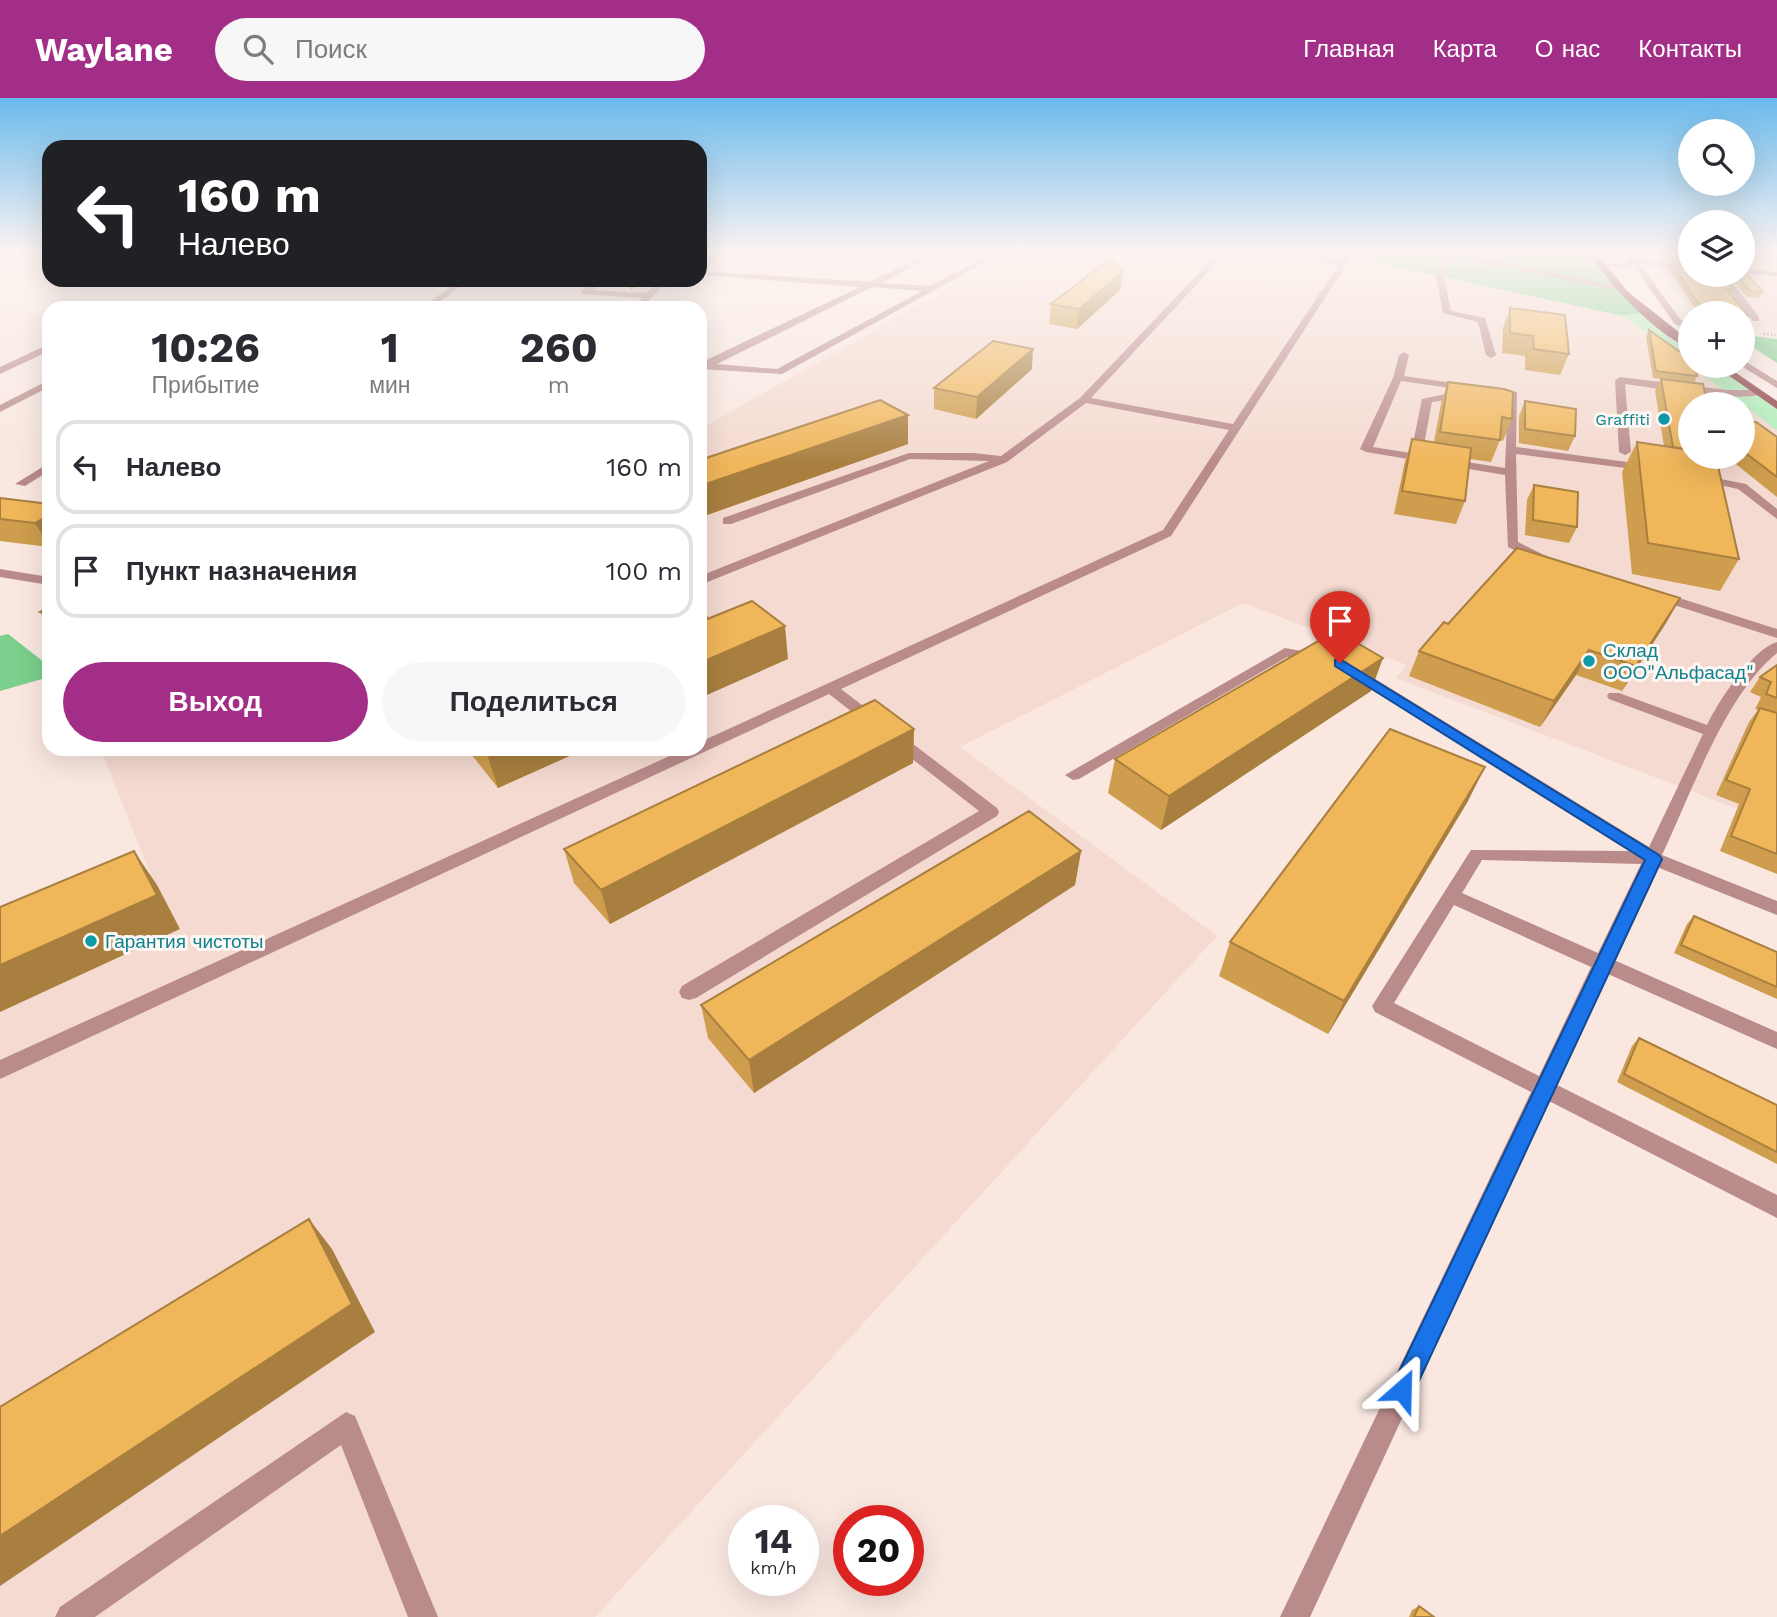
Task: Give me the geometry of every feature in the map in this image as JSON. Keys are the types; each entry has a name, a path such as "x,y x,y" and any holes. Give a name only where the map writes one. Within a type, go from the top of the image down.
{"main road":[{"path":"1661,324 1678,336"},
{"path":"1737,378 1777,406"}],"street":[{"path":"707,366 791,324"},
{"path":"707,368 779,372 867,324"},
{"path":"707,578 1003,460 1084,400 1155,324"},
{"path":"707,745 1167,533 1303,324"},
{"path":"1483,324 1491,355"},
{"path":"0,371 42,350"},
{"path":"1404,355 1398,377 1366,449 1510,472"},
{"path":"1755,371 1777,385"},
{"path":"1398,377 1513,394 1510,450 1512,544 1559,563"},
{"path":"1625,452 1620,380 1727,393 1758,393"},
{"path":"0,410 42,387"},
{"path":"1416,457 1427,399 1446,397 1472,401"},
{"path":"1084,400 1236,428"},
{"path":"1499,405 1512,407"},
{"path":"1510,450 1658,470"},
{"path":"727,521 909,456 974,456 1003,460"},
{"path":"20,484 42,470"},
{"path":"1682,475 1742,486 1777,515"},
{"path":"0,573 42,579"},
{"path":"1649,592 1777,634"},
{"path":"1295,1617 1724,706 1762,658 1777,646"},
{"path":"1073,775 1285,652 1340,663 1654,859 1777,908"},
{"path":"689,992 991,812 830,688"},
{"path":"1614,696 1712,732"},
{"path":"0,1070 684,756"},
{"path":"1654,859 1477,854 1382,1006 1777,1207"},
{"path":"1451,895 1777,1041"},
{"path":"70,1617 346,1424 423,1617"}],"shaded area":[{"path":"886,324 1635,324 1678,356 1678,378 1708,378 1727,392 1678,392 1678,469 1755,469 1755,414 1777,430 1777,824 1396,678 1407,665 1243,603 960,747 1217,936 595,1617 0,1617 0,949 154,883 104,756 707,756 707,425"},
{"path":"1755,324 1777,324 1777,329 1755,327"}],"green space":[{"path":"1635,324 1661,324 1678,336 1678,356"},
{"path":"1755,336 1777,339 1777,363 1755,349"},
{"path":"1707,378 1737,378 1777,406 1777,430 1755,414 1755,392 1726,392"},
{"path":"8,634 42,661 42,679 0,691 0,636"}],"building":[{"path":"1510,324 1566,324 1569,354 1534,349 1533,336 1510,333"},
{"path":"1649,330 1678,351 1678,374 1656,371"},
{"path":"993,341 1033,349 977,397 934,388"},
{"path":"1661,379 1703,384 1705,392 1678,392 1678,448 1673,447"},
{"path":"1448,382 1513,392 1512,419 1502,417 1500,440 1440,432"},
{"path":"880,400 908,415 707,484 707,458"},
{"path":"1525,401 1576,409 1575,436 1525,429"},
{"path":"1755,422 1777,437 1777,477 1755,460"},
{"path":"1412,439 1471,448 1465,501 1402,491"},
{"path":"1637,442 1678,448 1678,469 1719,469 1739,559 1648,543"},
{"path":"1534,485 1578,492 1577,527 1533,520"},
{"path":"0,498 42,503 42,519 35,523 0,519"},
{"path":"1517,548 1680,598 1636,666 1589,650 1554,701 1419,651 1444,622 1448,624"},
{"path":"752,601 785,626 707,660 707,619"},
{"path":"1332,633 1345,636 1383,658 1169,796 1115,759"},
{"path":"1777,665 1777,698 1766,694 1771,682 1760,677"},
{"path":"875,700 914,729 601,890 564,849"},
{"path":"1760,708 1777,713 1777,854 1731,836 1750,789 1726,780"},
{"path":"1390,729 1485,767 1344,1001 1230,942"},
{"path":"1029,811 1081,851 749,1060 701,1005"},
{"path":"134,851 157,895 0,965 0,907"},
{"path":"1694,916 1777,952 1777,987 1681,945"},
{"path":"1639,1038 1777,1105 1777,1152 1624,1074"},
{"path":"309,1219 352,1304 0,1536 0,1407"},
{"path":"1419,1606 1434,1617 1414,1617"}],"place":[{"name":"Graffiti","path":"1664,419"},
{"name":"Склад ООО\"Альфасад\"","path":"1589,661"},
{"name":"Гарантия чистоты","path":"91,941"}],"route":[{"path":"1340,663 1654,859 1402,1390"}]}
